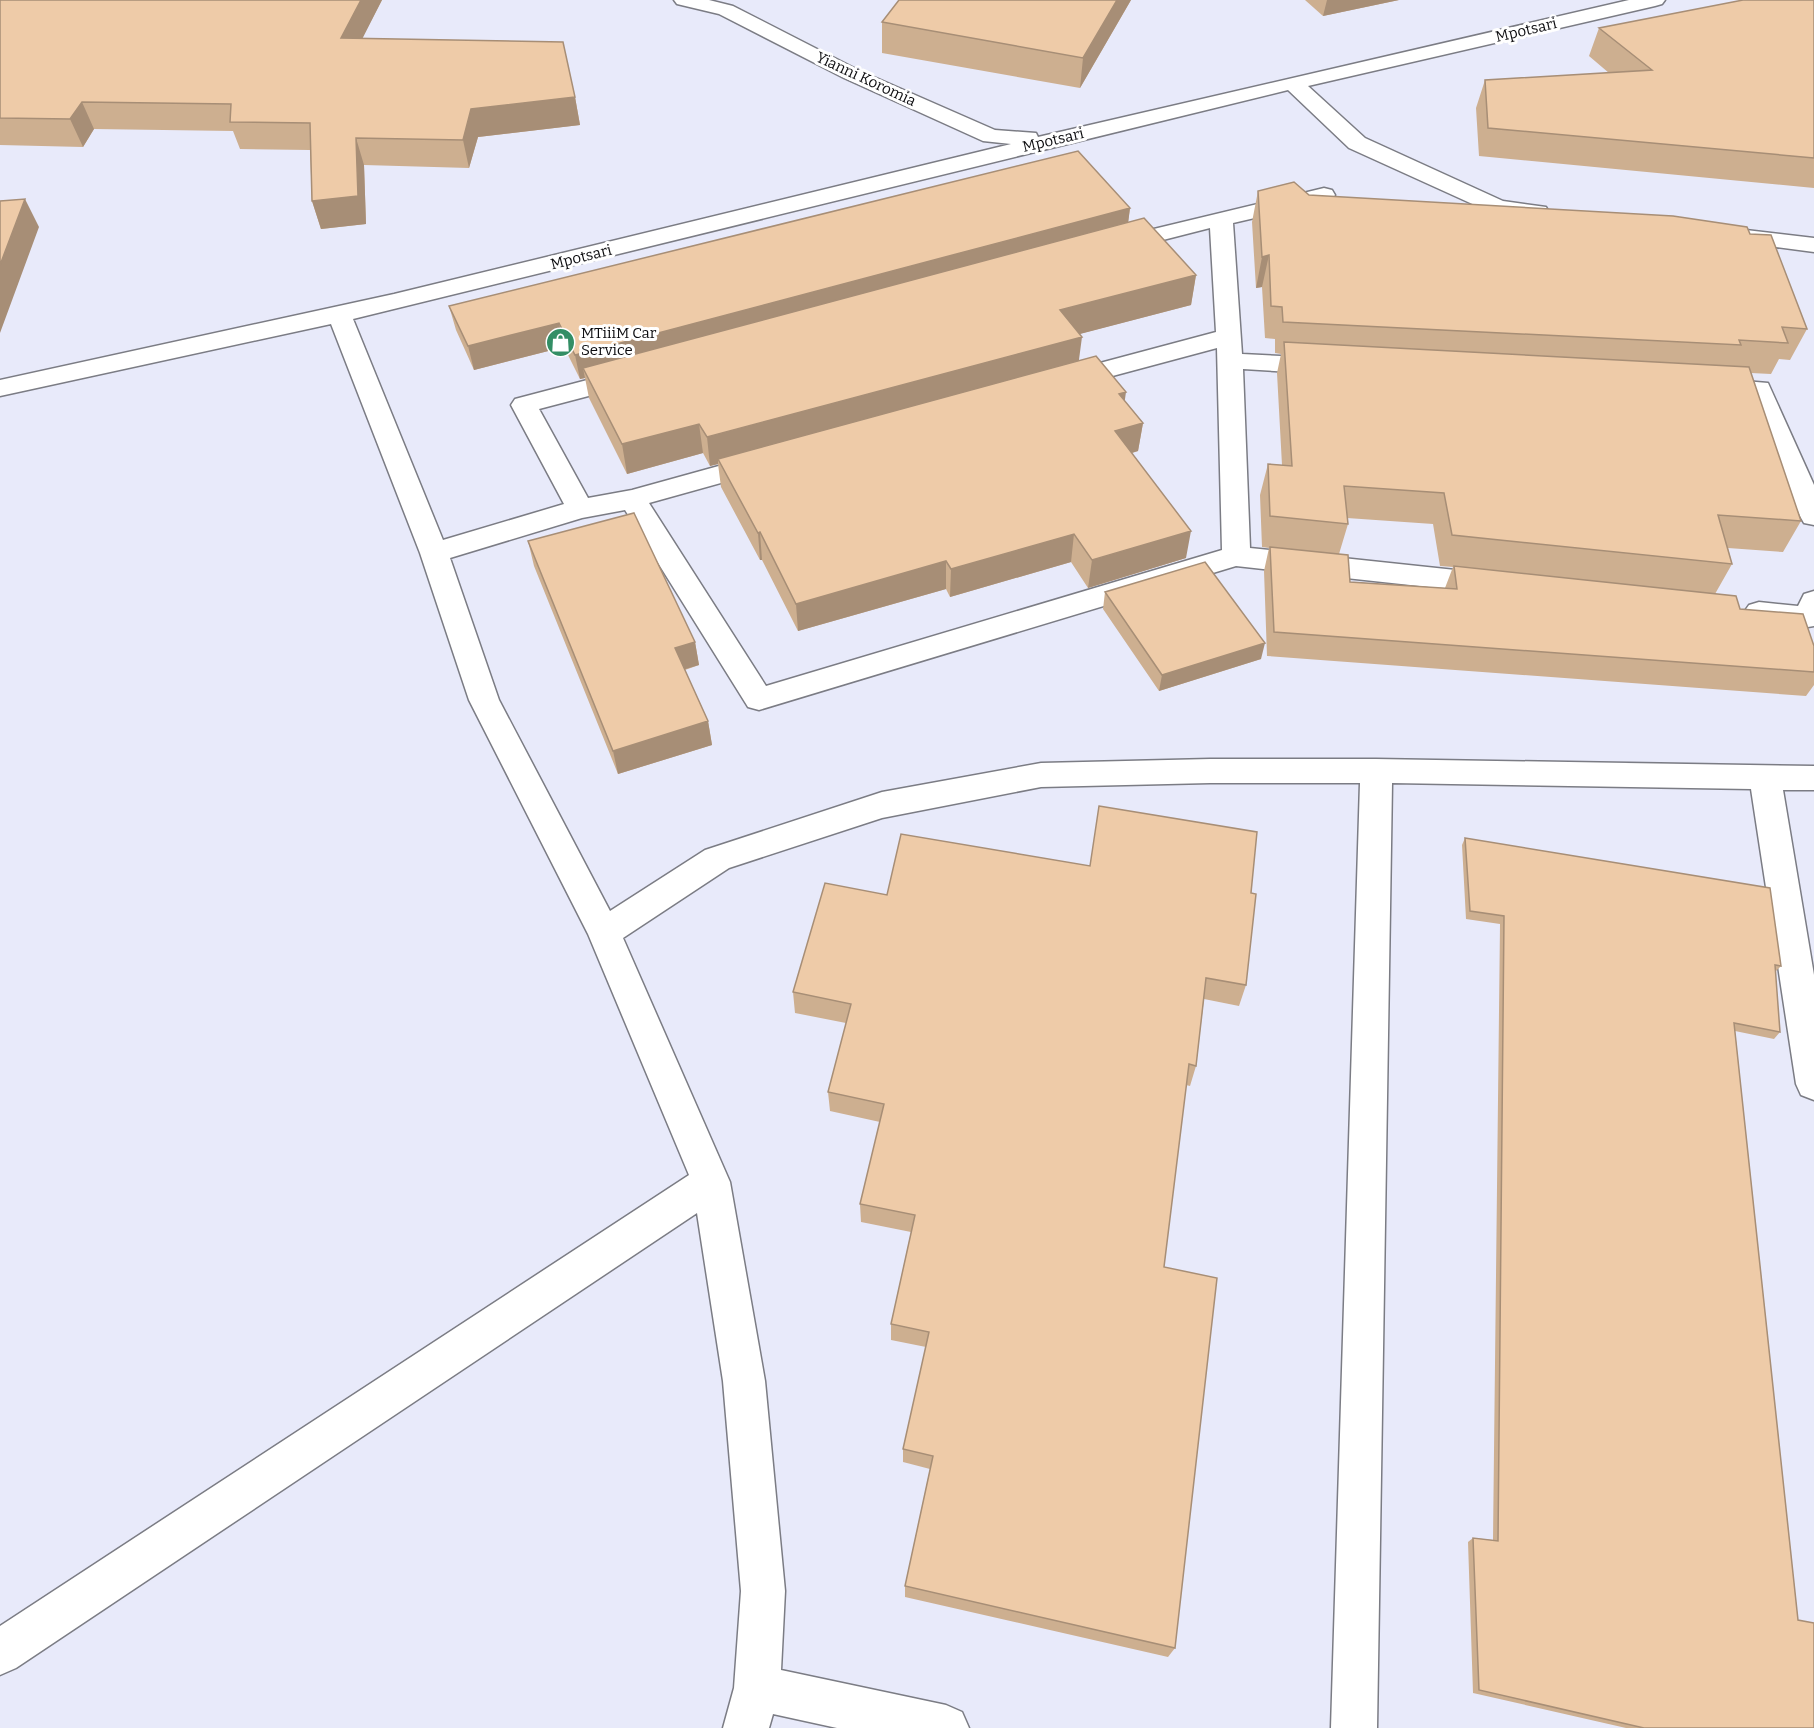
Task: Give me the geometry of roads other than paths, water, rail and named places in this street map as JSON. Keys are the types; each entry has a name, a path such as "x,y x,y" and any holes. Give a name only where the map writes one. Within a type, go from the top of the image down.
{"street":[{"name":"Yianni Koromia","path":"684,0 726,10 851,74 991,136 1053,139"},
{"name":"Mpotsari","path":"0,388 96,369 453,289 1053,139 1655,0"},
{"path":"1294,84 1357,143 1498,207 1554,214"},
{"path":"1096,250 1176,228 1221,221 1324,195"},
{"path":"1221,221 1236,556"},
{"path":"1702,232 1814,245"},
{"path":"339,314 434,553 484,700 604,933 711,1182 744,1381 763,1591 752,1708 946,1728"},
{"path":"1035,389 1228,349 1348,367"},
{"path":"580,509 524,405 650,371"},
{"path":"1688,385 1759,389 1814,516"},
{"path":"434,553 580,509 632,499 782,458"},
{"path":"632,499 759,699 1236,556 1522,586"},
{"path":"1736,609 1808,617 1814,601"},
{"path":"604,933 717,858 882,805 1041,775 1210,771 1376,771 1814,778"},
{"path":"1354,1728 1376,771"},
{"path":"1765,777 1814,1084"},
{"path":"0,1653 711,1182"}],"place":[{"name":"MTiiiM Car Service","path":"560,342"}]}
